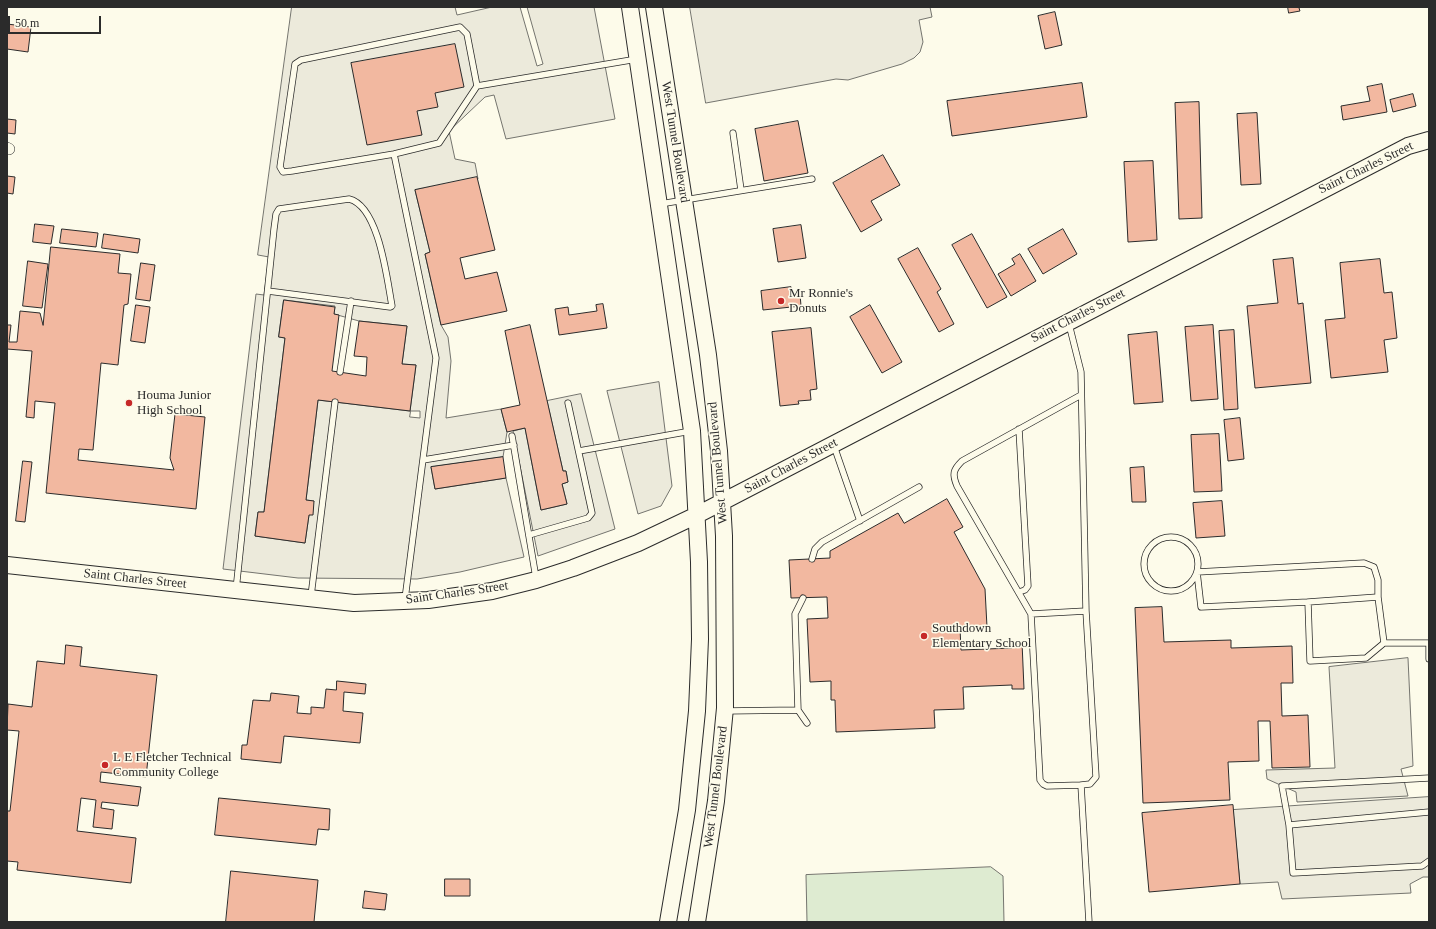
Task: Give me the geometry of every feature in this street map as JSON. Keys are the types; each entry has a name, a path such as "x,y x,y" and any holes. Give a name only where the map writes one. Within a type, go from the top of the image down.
{"main road":[{"name":"West Tunnel Boulevard","path":"630,7 692,431 697,515 700,639 697,711 687,810 668,922"},
{"name":"West Tunnel Boulevard","path":"654,7 708,355 719,452 722,502 725,591 725,711 716,801 697,922"},
{"path":"1408,146 1429,126"},
{"name":"Saint Charles Street","path":"7,565 354,603 428,600 492,591 536,580 574,568 638,543 697,515 1068,321 1408,146 1429,140"}],"lane":[{"path":"460,27 467,34 477,86 439,143 394,154 284,172 280,167 295,64 301,60 460,27"},
{"path":"477,86 637,59"},
{"path":"733,133 741,190"},
{"path":"394,154 436,358 405,601"},
{"path":"658,204 812,179"},
{"path":"236,590 276,214 279,209 349,199 356,201 361,206 376,228 392,306 390,307 268,291"},
{"path":"340,372 351,301"},
{"path":"1068,321 1081,372 1086,611 1096,777 1090,784 1047,786 1040,780 1031,614 957,486 953,476 954,469 962,461 1081,395"},
{"path":"311,598 335,402"},
{"path":"529,535 591,516 592,513 568,403"},
{"path":"1019,429 1028,586 1025,590 1019,592"},
{"path":"579,451 692,431"},
{"path":"512,436 536,580"},
{"path":"834,443 860,521"},
{"path":"423,460 514,445"},
{"path":"812,559 818,546 919,488"},
{"path":"1197,572 1188,586 1180,590 1164,590 1149,581 1144,565 1145,556 1149,548 1156,542 1165,538 1174,537 1191,545 1196,553 1198,562 1197,572 1200,607 1308,602 1378,596"},
{"path":"1197,572 1364,563 1374,567 1378,580 1378,596 1384,643"},
{"path":"803,598 795,614 798,710 807,723"},
{"path":"1308,602 1310,661 1366,658 1384,643 1429,643 1429,660"},
{"path":"1031,614 1086,611"},
{"path":"725,711 798,710"},
{"path":"1429,778 1282,786 1289,825 1293,873 1422,866 1429,861"},
{"path":"1081,785 1090,922"},
{"path":"1289,825 1429,812"}],"green space":[{"path":"991,867 1003,876 1004,922 807,922 806,875"}],"shaded area":[{"path":"292,7 455,7 457,15 492,7 520,7 537,66 543,64 527,7 594,7 615,119 506,139 494,95 485,97 449,131 455,159 475,163 478,179 415,190 430,252 425,254 441,325 448,337 451,361 446,418 501,409 507,432 503,457 431,467 435,489 506,478 524,557 460,572 417,579 298,578 223,569 256,294 264,295 269,257 258,255","holes":["284,300 335,306 334,314 359,321 407,326 402,364 416,365 410,411 318,400 306,500 314,501 309,515 305,543 255,536 258,512 264,512 285,338 279,337","411,411 420,411 420,418 410,417"]},
{"path":"690,7 930,7 932,17 919,20 923,42 920,52 914,58 902,64 848,80 836,79 706,103"},
{"path":"659,382 672,486 661,506 638,514 607,391"},
{"path":"581,394 615,529 538,556 513,431 525,428 541,510 567,504 562,484 568,482 566,471 563,471 547,401"},
{"path":"1408,658 1413,766 1401,769 1408,796 1297,802 1296,792 1267,779 1266,770 1335,768 1329,667"},
{"path":"1429,797 1429,877 1423,877 1410,884 1411,893 1282,899 1278,882 1240,884 1233,810"}],"building":[{"path":"1288,7 1302,7 1299,8 1300,11 1289,13"},
{"path":"1055,12 1062,45 1045,49 1038,16"},
{"path":"7,24 31,27 28,52 7,49"},
{"path":"455,44 464,87 435,93 438,107 417,111 422,135 367,145 351,63"},
{"path":"1082,83 1087,117 952,136 947,101"},
{"path":"1382,84 1387,112 1343,120 1341,106 1370,101 1367,87"},
{"path":"1413,94 1416,106 1393,112 1390,100"},
{"path":"1199,102 1202,218 1179,219 1175,103"},
{"path":"1257,113 1261,184 1241,185 1237,114"},
{"path":"7,119 16,120 15,134 7,133"},
{"path":"798,121 808,173 764,181 755,129"},
{"path":"883,155 900,185 871,201 882,220 861,232 833,183"},
{"path":"1153,161 1157,240 1128,242 1124,162"},
{"path":"7,176 15,177 13,194 7,193"},
{"path":"477,177 495,250 460,258 465,279 497,272 507,311 441,325 425,254 430,252 415,190"},
{"path":"35,224 54,226 51,244 33,242"},
{"path":"801,225 806,258 778,262 773,229"},
{"path":"62,229 98,233 96,247 60,243"},
{"path":"1063,229 1077,254 1043,274 1028,249"},
{"path":"104,234 140,239 138,253 102,248"},
{"path":"972,234 1007,297 987,308 952,245"},
{"path":"51,247 120,254 118,273 131,274 128,304 124,305 118,365 101,363 93,450 79,449 78,460 174,470 170,458 175,414 205,417 196,509 46,493 55,403 35,401 34,418 26,417 32,351 7,349 7,325 11,325 9,342 17,342 20,311 40,313 43,325"},
{"path":"918,248 941,289 937,292 954,324 939,332 898,259"},
{"path":"1020,254 1036,281 1011,296 998,274 1015,264 1012,259"},
{"path":"1293,258 1298,304 1303,303 1311,383 1255,388 1247,306 1278,303 1273,260"},
{"path":"1380,259 1384,293 1392,292 1397,338 1384,340 1388,372 1331,378 1325,320 1345,318 1340,263"},
{"path":"28,261 48,264 42,308 23,306"},
{"path":"141,263 155,265 150,301 136,299"},
{"name":"Mr Ronnie's Donuts","path":"791,287 792,295 800,294 801,306 763,310 761,291"},
{"path":"284,300 335,307 334,314 339,315 332,371 366,376 367,357 354,356 359,321 407,326 402,364 416,365 410,411 318,400 306,500 314,501 313,515 309,515 305,543 255,536 258,512 264,512 285,338 279,337"},
{"path":"603,304 607,328 559,335 555,309 568,307 569,315 597,311 596,305"},
{"path":"136,305 150,307 145,343 131,341"},
{"path":"870,305 902,362 882,373 850,317"},
{"path":"530,325 563,471 566,471 568,482 562,484 567,504 541,510 525,428 507,432 501,409 520,405 505,331"},
{"path":"1213,325 1218,399 1191,401 1185,327"},
{"path":"811,328 817,389 810,390 811,400 798,401 799,404 780,406 772,332"},
{"path":"1234,330 1238,409 1224,410 1219,331"},
{"path":"1157,332 1163,402 1134,404 1128,335"},
{"path":"1240,418 1244,459 1228,461 1224,420"},
{"path":"1219,434 1222,491 1194,492 1191,435"},
{"path":"503,457 506,478 435,489 431,467"},
{"path":"23,461 32,462 25,522 16,521"},
{"path":"1144,467 1146,502 1132,502 1130,468"},
{"name":"Southdown Elementary School","path":"947,499 963,527 954,532 985,589 987,627 960,628 961,650 1012,648 1012,643 1022,642 1024,689 1012,689 1012,685 963,687 964,709 934,710 935,728 836,732 835,700 831,700 831,681 810,682 807,619 828,618 827,597 791,598 789,560 830,558 830,551 898,513 904,523"},
{"path":"1222,501 1225,536 1196,538 1193,503"},
{"path":"1162,607 1164,642 1231,640 1231,648 1292,646 1293,683 1281,683 1282,716 1308,715 1310,767 1272,768 1270,721 1258,721 1259,761 1228,762 1230,800 1143,803 1135,608"},
{"path":"66,645 82,647 80,666 157,675 146,777 101,772 100,782 141,787 138,806 102,802 101,808 114,810 112,829 93,827 96,800 81,798 77,831 136,838 131,883 17,870 18,862 7,861 7,811 10,811 19,731 7,730 8,704 32,707 37,661 64,664"},
{"path":"337,681 366,684 365,694 344,692 343,711 363,713 360,743 284,736 281,763 241,759 242,745 247,745 253,700 270,701 271,693 299,696 297,713 311,714 311,707 324,708 326,689 336,690"},
{"path":"219,798 330,809 329,830 318,829 316,845 215,835"},
{"path":"1233,805 1240,884 1149,892 1142,813"},
{"path":"231,871 318,880 314,922 226,922"},
{"path":"445,879 470,879 470,896 445,896"},
{"path":"365,891 387,894 385,910 363,908"}],"place":[{"name":"Mr Ronnie's Donuts","path":"781,301"},
{"name":"Houma Junior High School","path":"129,403"},
{"name":"Southdown Elementary School","path":"924,636"},
{"name":"L E Fletcher Technical Community College","path":"105,765"}]}
